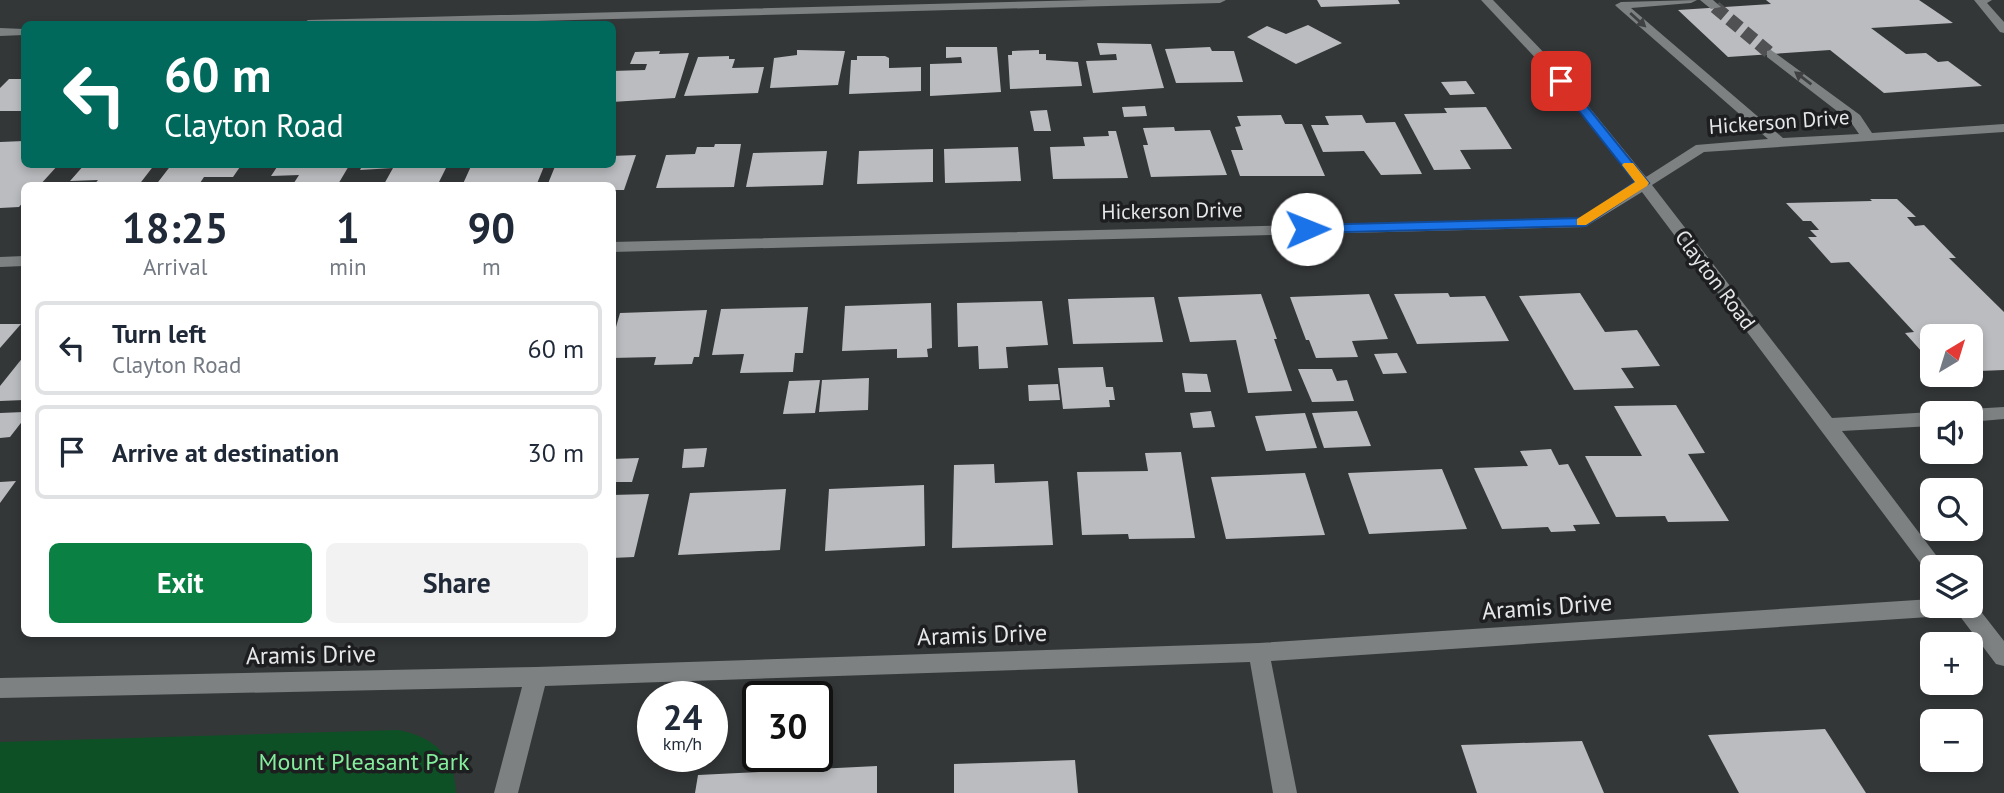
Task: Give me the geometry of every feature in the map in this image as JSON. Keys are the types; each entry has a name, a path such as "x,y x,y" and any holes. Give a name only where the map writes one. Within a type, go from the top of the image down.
{"street":[{"name":"Clayton Road","path":"1487,0 1545,61 1643,183 1926,555"},
{"path":"1691,0 1621,5 1780,143"},
{"path":"1986,0 1979,1 2004,29"},
{"path":"427,21 1220,1"},
{"path":"0,32 21,32"},
{"path":"1771,54 1855,118 1868,137"},
{"name":"Hickerson Drive","path":"616,247 1585,222 1701,148 2004,128"},
{"path":"0,262 21,261"},
{"path":"1983,415 2004,413"},
{"path":"1826,425 1920,420"},
{"name":"Aramis Drive","path":"0,688 536,677 1259,652 1920,609"},
{"path":"1973,618 2004,657"},
{"path":"1259,652 1285,793"},
{"path":"506,793 536,677"}],"green space":[{"name":"Mount Pleasant Park","path":"398,730 422,737 440,750 451,768 456,793 0,793 0,742"}],"building":[{"path":"1317,0 1398,0 1400,4 1321,7"},
{"path":"1766,0 1919,0 1953,23 1871,28 1906,54 1926,53 1938,62 1948,61 1982,86 1884,93 1830,50 1728,57 1678,10 1771,4"},
{"path":"1308,25 1342,43 1296,64 1247,37 1267,26 1286,34"},
{"path":"1097,43 1151,44 1164,88 1093,93 1086,61 1117,60 1116,54 1100,55"},
{"path":"946,47 997,47 1001,92 930,96 930,64 962,63 961,57 946,58"},
{"path":"1210,47 1212,51 1234,51 1243,82 1176,83 1165,49"},
{"path":"797,50 845,51 838,85 770,88 774,58 797,55"},
{"path":"1039,50 1039,54 1046,54 1046,60 1078,62 1082,86 1010,89 1008,55 1012,55 1012,51"},
{"path":"635,52 689,53 675,98 616,102 616,71 645,70 647,64 630,64"},
{"path":"729,56 729,59 735,59 732,68 764,67 758,93 684,96 698,57"},
{"path":"857,56 885,56 889,58 889,68 921,67 921,91 849,94 851,60 857,60"},
{"path":"9,79 21,79 21,111 0,111 0,88"},
{"path":"1466,81 1475,94 1450,95 1441,82"},
{"path":"1145,106 1147,116 1124,117 1122,107"},
{"path":"1486,107 1512,149 1460,150 1471,169 1434,170 1404,114 1447,113 1444,108"},
{"path":"1047,110 1051,131 1034,131 1030,111"},
{"path":"1281,115 1285,124 1302,124 1325,176 1240,176 1231,150 1243,150 1235,127 1241,126 1237,116"},
{"path":"1362,115 1366,123 1395,122 1422,174 1381,175 1364,151 1323,152 1311,125 1329,125 1325,116"},
{"path":"1174,127 1175,131 1210,130 1227,175 1151,177 1143,145 1148,145 1143,128"},
{"path":"1108,131 1116,131 1128,178 1053,179 1050,147 1085,146 1083,137 1109,136"},
{"path":"21,141 21,168 55,168 43,182 21,182 19,207 0,208 0,142"},
{"path":"715,144 741,144 734,187 656,188 666,155 695,154 697,147 714,147"},
{"path":"1018,147 1021,181 945,183 944,149"},
{"path":"933,149 933,182 857,184 859,151"},
{"path":"827,151 823,185 746,187 753,153"},
{"path":"636,155 624,190 616,190 616,182 549,182 554,168 616,168 616,156"},
{"path":"81,168 152,168 141,182 70,181"},
{"path":"169,168 239,168 233,177 204,177 201,182 158,182"},
{"path":"276,168 348,168 339,182 295,182 299,175 271,176"},
{"path":"361,168 393,168 360,170"},
{"path":"393,168 446,168 439,182 385,182"},
{"path":"470,168 543,168 538,182 464,182"},
{"path":"1870,199 1897,199 1916,217 1907,217 1915,226 1924,225 1956,258 1949,258 2004,312 2004,370 1983,371 1983,324 1920,324 1920,350 1905,333 1914,332 1849,262 1831,263 1808,237 1817,237 1810,230 1819,230 1811,221 1803,221 1786,203 1872,201"},
{"path":"1448,293 1450,297 1485,296 1509,341 1417,344 1394,294"},
{"path":"1580,293 1605,332 1637,330 1660,366 1621,368 1634,388 1574,390 1519,296"},
{"path":"1261,294 1292,391 1248,393 1236,340 1190,342 1178,297"},
{"path":"1369,294 1388,339 1352,341 1358,357 1316,358 1309,340 1306,340 1290,297"},
{"path":"1154,297 1163,342 1073,344 1068,299"},
{"path":"1042,301 1048,345 1006,347 1008,368 979,369 978,346 958,347 957,303"},
{"path":"931,303 932,348 927,349 928,357 897,358 897,349 842,351 845,306"},
{"path":"808,307 803,353 795,353 793,372 740,373 744,354 712,355 721,309"},
{"path":"707,310 699,357 694,357 692,364 654,365 656,357 616,358 616,327 620,313"},
{"path":"0,324 21,324 0,348"},
{"path":"1397,353 1407,373 1383,374 1374,354"},
{"path":"21,360 21,400 0,401 0,386"},
{"path":"1103,367 1106,387 1113,387 1115,400 1109,400 1110,407 1063,409 1058,368"},
{"path":"1298,369 1332,369 1337,381 1347,380 1354,401 1312,402"},
{"path":"1182,373 1207,374 1211,392 1185,392"},
{"path":"869,378 868,410 819,412 822,380"},
{"path":"820,380 815,413 783,414 789,381"},
{"path":"1058,384 1060,400 1029,401 1028,385"},
{"path":"1676,405 1705,453 1688,454 1729,521 1668,522 1665,516 1616,517 1585,456 1642,456 1614,406"},
{"path":"1211,411 1215,427 1193,428 1190,413"},
{"path":"1357,411 1371,446 1324,448 1312,413"},
{"path":"21,412 21,423 10,437 0,438 0,413"},
{"path":"1305,413 1317,448 1266,451 1255,416"},
{"path":"707,448 704,467 682,468 684,449"},
{"path":"1551,449 1559,465 1568,464 1600,524 1573,525 1576,531 1551,532 1548,527 1502,529 1474,468 1528,466 1520,451"},
{"path":"1181,452 1195,538 1129,539 1128,534 1082,535 1077,472 1148,471 1145,453"},
{"path":"639,458 632,482 616,482 616,459"},
{"path":"994,464 995,483 1048,481 1053,545 952,548 954,465"},
{"path":"1442,469 1467,529 1369,534 1348,473"},
{"path":"1305,473 1325,535 1226,539 1211,477"},
{"path":"16,481 0,503 0,482"},
{"path":"924,485 925,546 825,551 829,489"},
{"path":"786,489 780,550 678,555 690,493"},
{"path":"649,494 634,557 616,558 616,495"},
{"path":"1825,729 1866,793 1739,793 1708,735"},
{"path":"1582,741 1604,793 1477,793 1461,745"},
{"path":"1075,760 1078,793 954,793 954,764"},
{"path":"877,766 877,793 695,793 698,775 833,772 833,768"}],"tunnel":[{"path":"1715,7 1771,54"}],"slow traffic":[{"path":"1581,222 1585,222 1643,183 1629,165"}],"route":[{"path":"1307,229 1585,222 1643,183 1561,81"}]}
